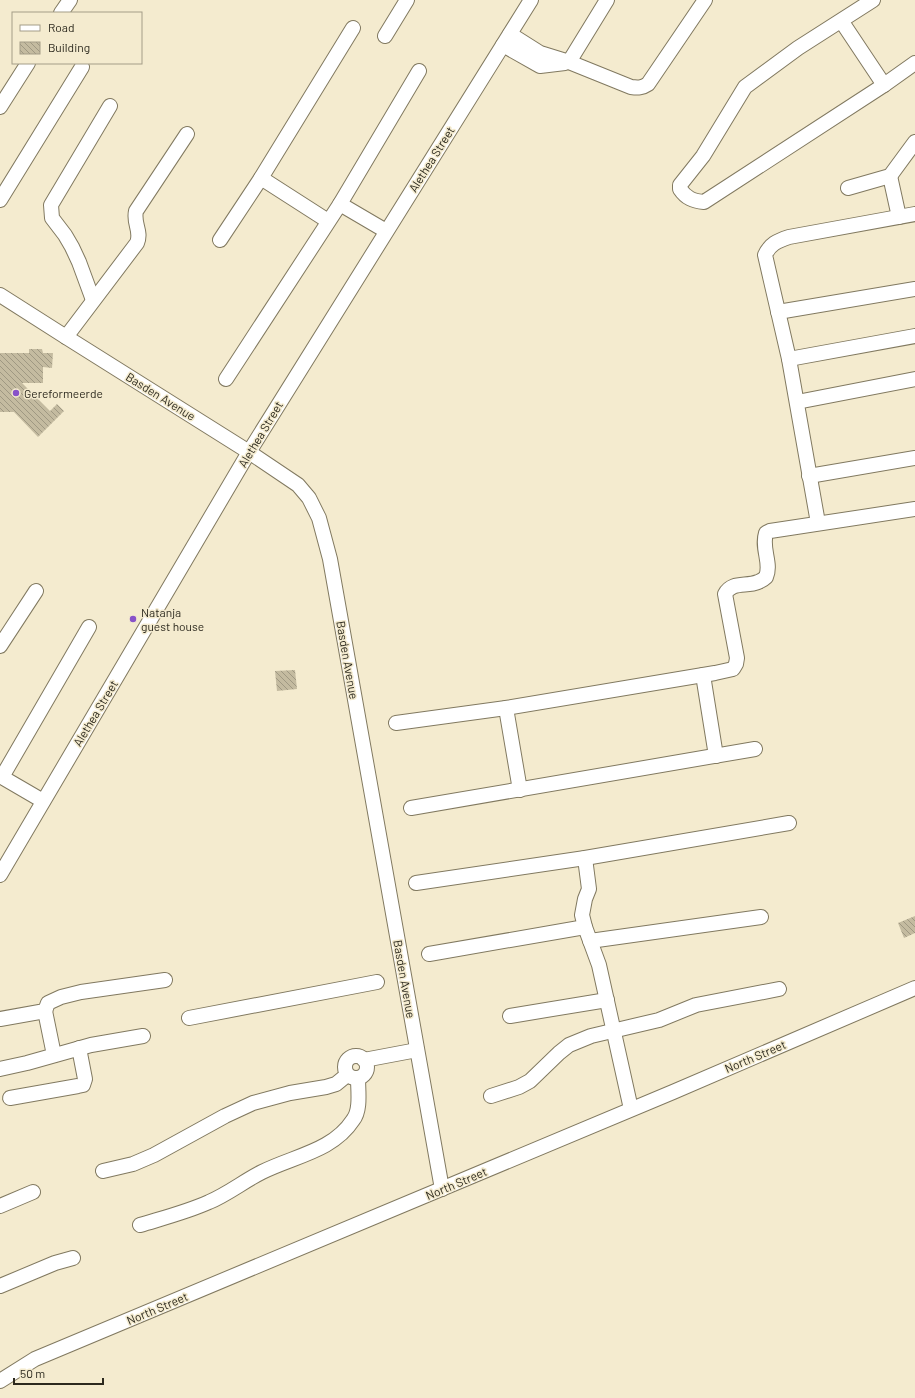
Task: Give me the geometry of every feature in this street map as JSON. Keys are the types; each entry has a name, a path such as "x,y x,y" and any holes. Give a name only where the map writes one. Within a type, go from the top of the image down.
{"street":[{"path":"62,12 70,0"},
{"path":"385,36 407,0"},
{"name":"Alethea Street","path":"0,875 249,452 531,0"},
{"path":"569,62 607,0"},
{"path":"506,39 540,53 569,62 630,88 642,87 648,84 705,0"},
{"path":"873,0 842,22 798,48 745,87 703,156 680,186 680,189 688,198 695,201 704,202 884,85 915,63"},
{"path":"842,22 884,85"},
{"path":"220,240 261,178 353,28"},
{"path":"0,107 27,64"},
{"path":"0,200 82,67"},
{"path":"226,378 340,204 419,72"},
{"path":"93,300 74,252 65,235 52,218 51,206 110,106"},
{"path":"66,337 137,243 139,232 135,218 136,211 187,134"},
{"path":"848,188 890,176 915,142"},
{"path":"890,176 899,217"},
{"path":"261,178 328,221"},
{"path":"340,204 386,231"},
{"path":"818,523 789,359 765,255 771,245 776,241 789,237 915,214"},
{"path":"778,312 915,290"},
{"name":"Basden Avenue","path":"0,295 249,452 298,486 309,498 320,518 326,537 442,1189"},
{"path":"789,359 915,336"},
{"path":"797,402 915,379"},
{"path":"809,476 915,458"},
{"path":"396,722 506,708 733,669 737,658 725,594 728,589 734,586 757,582 766,577 769,570 763,544 766,534 770,531 915,509"},
{"path":"0,646 36,591"},
{"path":"43,801 1,776 90,627"},
{"path":"703,675 716,756"},
{"path":"506,708 520,790"},
{"path":"411,808 755,749"},
{"path":"416,883 585,858 789,823"},
{"path":"585,858 589,889 585,899 582,915 585,928 599,965 631,1109"},
{"path":"590,941 761,918"},
{"path":"429,954 585,928"},
{"path":"54,1055 45,1012 48,1003 61,997 81,992 165,980"},
{"path":"189,1018 377,982"},
{"name":"North Street","path":"0,1381 35,1359 442,1189 915,988"},
{"path":"491,1096 519,1087 530,1081 569,1045 591,1036 659,1020 696,1005 779,989"},
{"path":"510,1016 607,1000"},
{"path":"0,1019 45,1012"},
{"path":"0,1069 79,1048 143,1036"},
{"path":"10,1098 83,1084 85,1079 79,1048"},
{"path":"103,1171 133,1164 154,1156 225,1116 253,1103 290,1093 326,1087 336,1084 359,1071 418,1055"},
{"path":"140,1225 210,1202 261,1172 325,1147 336,1139 354,1120 357,1112 359,1071"},
{"path":"0,1206 33,1192"},
{"path":"0,1286 55,1263 73,1258"}],"building":[{"name":"Gereformeerde","path":"29,349 42,349 43,353 53,353 52,368 43,367 43,383 22,383 50,411 57,404 64,411 38,437 14,412 0,412 0,353 29,353"},
{"path":"295,670 297,689 277,691 275,671"},
{"path":"915,916 915,933 904,938 898,923"}],"place":[{"name":"Gereformeerde","path":"16,393"},
{"name":"Natanja guest house","path":"133,619"}]}
